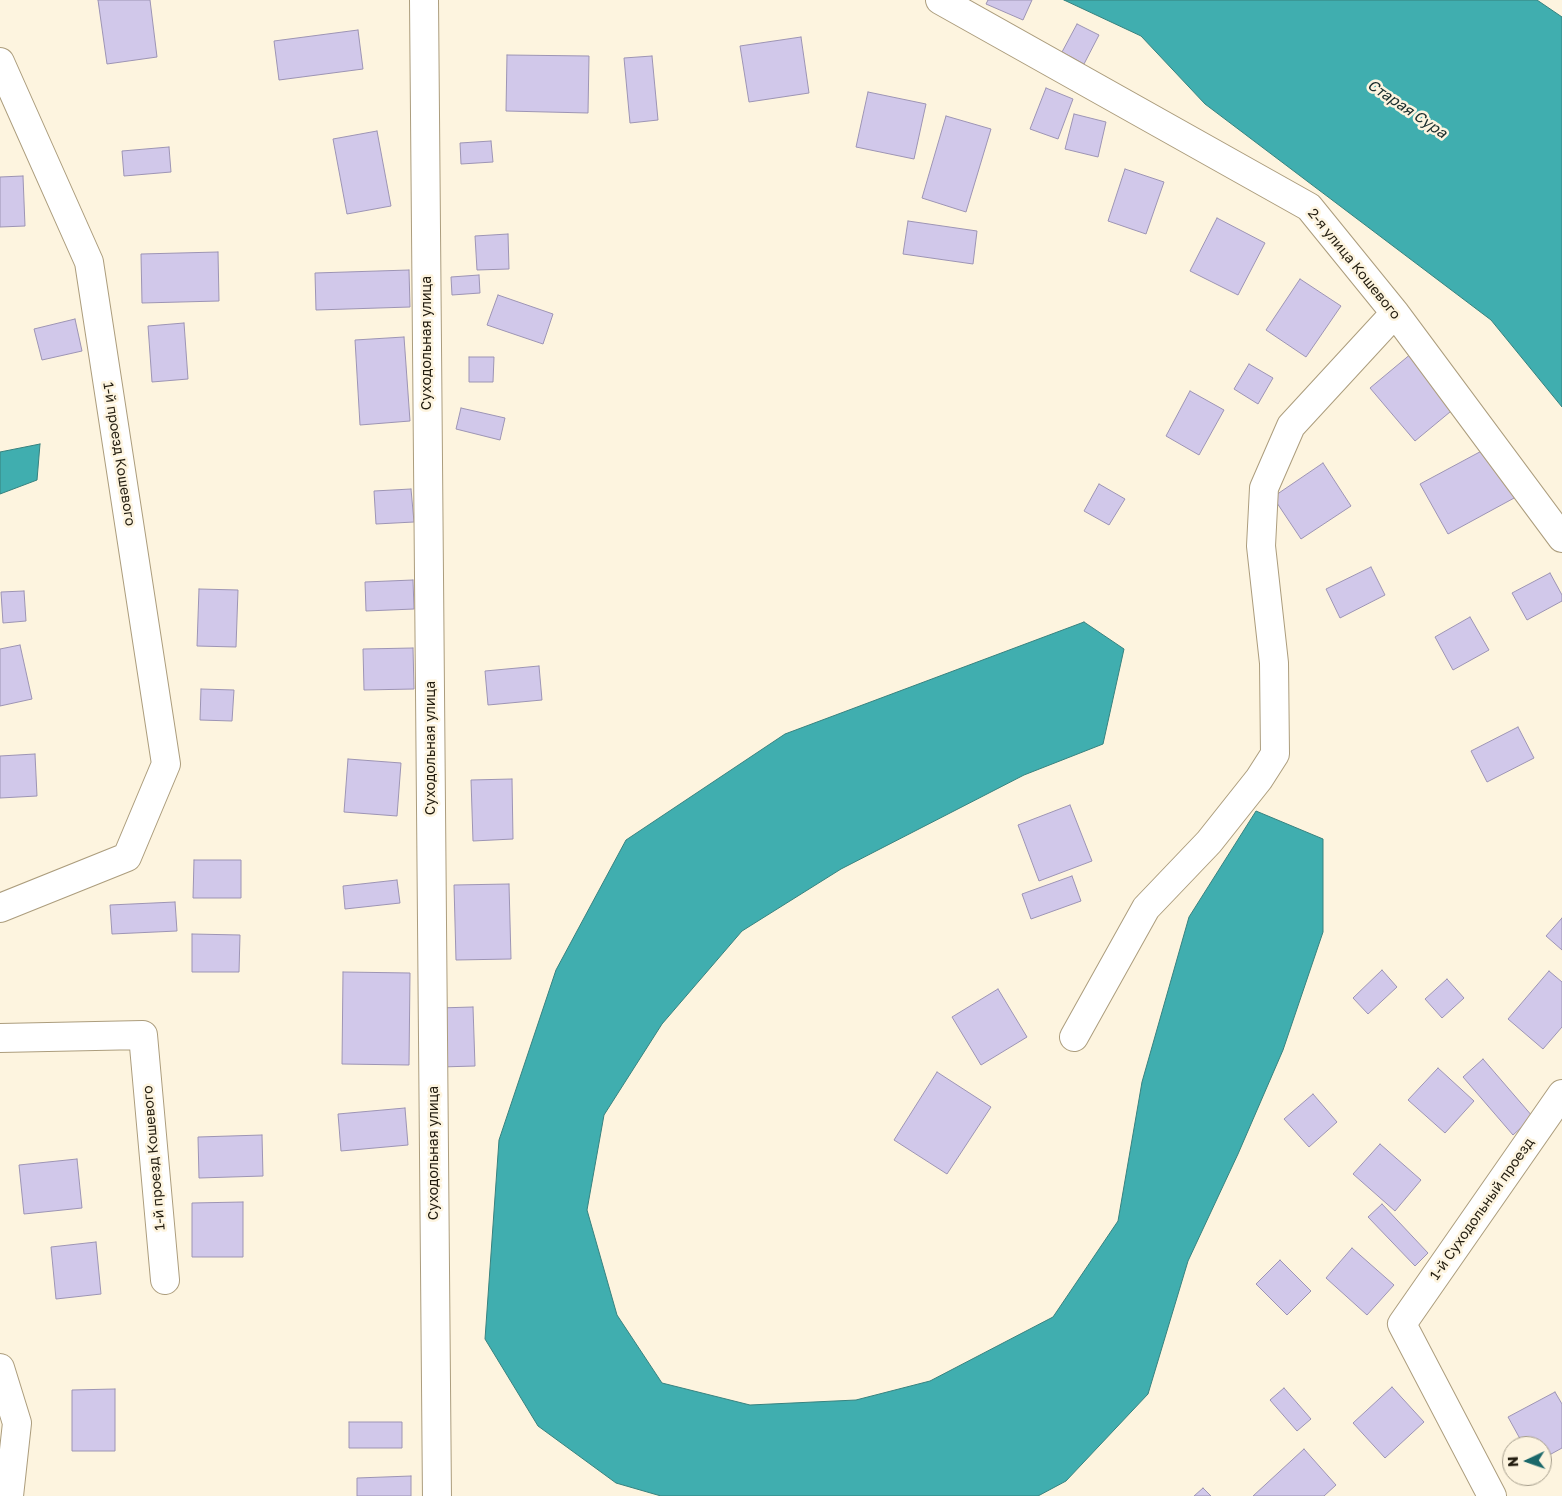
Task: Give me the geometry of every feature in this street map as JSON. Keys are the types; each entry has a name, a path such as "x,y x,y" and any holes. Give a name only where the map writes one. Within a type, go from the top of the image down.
{"street":[{"name":"Суходольная улица","path":"424,0 437,1496"},
{"name":"2-я улица Кошевого","path":"940,0 1309,207 1395,313 1562,538"},
{"name":"1-й проезд Кошевого","path":"0,62 90,262 166,764 127,857 0,908"},
{"path":"1074,1036 1146,908 1210,842 1259,779 1275,754 1274,663 1261,546 1264,488 1292,426 1395,313"},
{"name":"1-й проезд Кошевого","path":"0,1038 143,1035 166,1280"},
{"name":"1-й Суходольный проезд","path":"1492,1496 1402,1324 1562,1094"},
{"path":"0,1368 17,1423 9,1496"}],"water":[{"name":"Старая Сура","path":"1064,0 1537,0 1562,17 1562,407 1491,320 1205,104 1141,36"},
{"path":"40,444 37,480 0,494 0,452"},
{"path":"1084,622 1124,649 1103,744 1024,775 841,869 742,931 662,1024 604,1115 587,1210 617,1315 662,1383 750,1405 856,1400 930,1381 1053,1317 1118,1221 1142,1082 1189,917 1256,811 1323,839 1323,932 1283,1050 1238,1154 1188,1261 1148,1394 1066,1481 1038,1496 661,1496 616,1483 538,1426 485,1339 499,1140 556,970 626,840 785,734"}],"building":[{"path":"98,0 150,0 157,57 107,64"},
{"path":"988,0 1032,0 1023,20 986,4"},
{"path":"1077,24 1099,35 1084,64 1062,52"},
{"path":"358,30 363,69 279,80 274,41"},
{"path":"801,37 809,93 749,102 740,46"},
{"path":"507,55 589,56 588,113 506,111"},
{"path":"652,56 658,120 630,123 624,58"},
{"path":"1046,88 1073,99 1058,139 1030,129"},
{"path":"868,92 926,104 914,159 856,147"},
{"path":"1074,114 1106,122 1098,157 1065,149"},
{"path":"946,116 991,129 966,212 922,198"},
{"path":"377,131 391,206 347,214 333,139"},
{"path":"491,141 493,162 461,164 460,143"},
{"path":"169,147 171,172 124,176 122,151"},
{"path":"1125,169 1164,182 1146,234 1108,221"},
{"path":"23,176 25,226 0,227 0,177"},
{"path":"1217,218 1265,243 1238,295 1190,271"},
{"path":"908,221 977,231 973,264 903,254"},
{"path":"508,234 509,269 477,270 475,236"},
{"path":"218,252 219,301 142,303 141,254"},
{"path":"409,270 410,307 316,310 315,273"},
{"path":"479,275 480,293 452,295 451,277"},
{"path":"1300,279 1341,306 1306,357 1266,330"},
{"path":"498,295 553,314 543,344 487,325"},
{"path":"75,319 82,351 42,360 34,329"},
{"path":"184,323 188,379 152,382 148,326"},
{"path":"404,337 410,421 360,425 355,340"},
{"path":"1412,353 1456,407 1415,441 1370,388"},
{"path":"469,357 494,357 493,382 469,382"},
{"path":"1249,364 1273,378 1258,404 1234,389"},
{"path":"1190,391 1224,410 1199,455 1166,436"},
{"path":"461,408 505,418 500,440 456,429"},
{"path":"1489,447 1516,497 1448,534 1420,484"},
{"path":"1323,463 1351,506 1301,539 1273,497"},
{"path":"1099,484 1125,499 1109,525 1084,511"},
{"path":"411,489 414,522 376,524 374,491"},
{"path":"1371,567 1385,595 1340,618 1326,589"},
{"path":"1550,573 1562,595 1562,601 1527,620 1512,593"},
{"path":"413,580 414,609 366,611 365,582"},
{"path":"199,589 238,590 236,647 197,646"},
{"path":"24,591 26,621 3,623 1,592"},
{"path":"1470,617 1489,650 1453,670 1435,637"},
{"path":"20,645 32,699 0,706 0,649"},
{"path":"413,648 414,689 364,690 363,649"},
{"path":"539,666 542,700 488,705 485,671"},
{"path":"201,689 234,690 232,721 200,720"},
{"path":"1518,727 1534,758 1487,782 1471,751"},
{"path":"35,754 37,796 0,798 0,756"},
{"path":"348,759 401,763 397,816 344,812"},
{"path":"512,779 513,839 473,841 471,780"},
{"path":"1070,805 1092,861 1039,881 1018,825"},
{"path":"194,860 241,860 241,898 193,898"},
{"path":"1072,876 1081,901 1031,919 1022,894"},
{"path":"397,880 400,903 345,909 343,886"},
{"path":"509,884 511,959 456,960 454,885"},
{"path":"175,902 177,931 112,934 110,905"},
{"path":"1562,918 1562,950 1546,936"},
{"path":"192,934 240,935 239,972 192,972"},
{"path":"1382,970 1397,987 1368,1014 1353,998"},
{"path":"1549,971 1562,982 1562,1027 1543,1049 1508,1019"},
{"path":"343,972 410,973 409,1065 342,1064"},
{"path":"1447,979 1464,998 1442,1018 1425,999"},
{"path":"998,989 1027,1037 981,1065 952,1017"},
{"path":"473,1007 475,1066 440,1067 438,1008"},
{"path":"1483,1059 1533,1117 1513,1135 1463,1077"},
{"path":"1438,1068 1474,1101 1445,1133 1408,1100"},
{"path":"937,1072 991,1107 947,1174 894,1140"},
{"path":"1313,1094 1337,1122 1309,1147 1284,1119"},
{"path":"405,1108 408,1145 341,1151 338,1114"},
{"path":"262,1135 263,1176 199,1178 198,1137"},
{"path":"1380,1144 1421,1180 1395,1211 1353,1174"},
{"path":"77,1159 82,1208 24,1214 19,1165"},
{"path":"243,1202 243,1257 192,1257 192,1203"},
{"path":"1382,1204 1428,1253 1415,1266 1368,1217"},
{"path":"96,1242 101,1294 56,1299 51,1247"},
{"path":"1352,1248 1394,1285 1367,1315 1326,1278"},
{"path":"1280,1260 1311,1291 1287,1315 1256,1284"},
{"path":"1392,1387 1424,1422 1385,1458 1353,1423"},
{"path":"1284,1388 1311,1419 1297,1431 1270,1400"},
{"path":"115,1389 115,1451 72,1451 72,1390"},
{"path":"1555,1392 1562,1404 1562,1448 1552,1454 1552,1436 1518,1436 1508,1417"},
{"path":"349,1422 402,1422 402,1448 349,1448"},
{"path":"1304,1449 1336,1485 1324,1496 1253,1496"},
{"path":"411,1476 411,1496 357,1496 357,1478"},
{"path":"1203,1488 1211,1496 1194,1496"}]}
